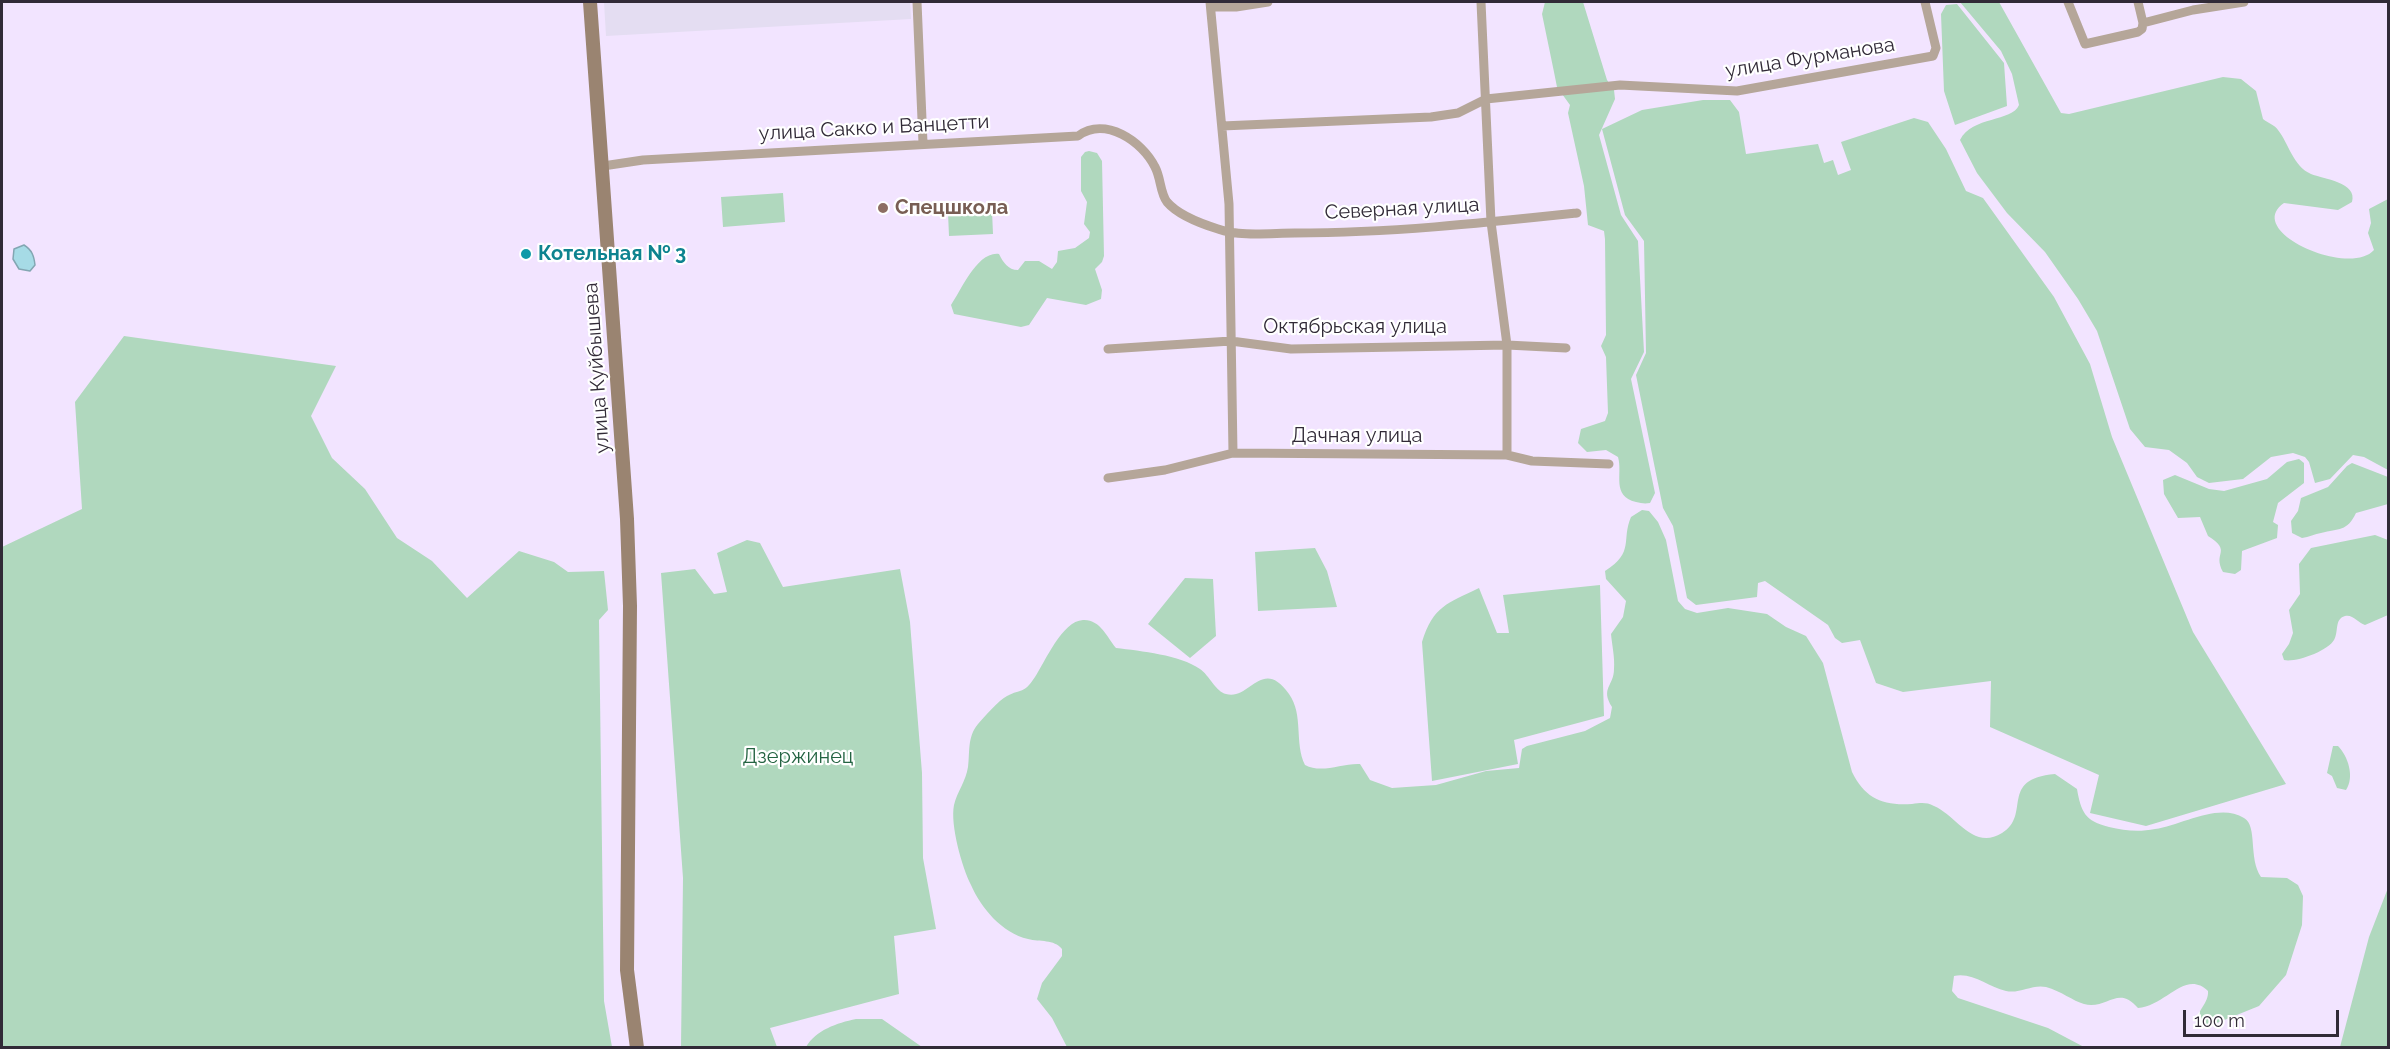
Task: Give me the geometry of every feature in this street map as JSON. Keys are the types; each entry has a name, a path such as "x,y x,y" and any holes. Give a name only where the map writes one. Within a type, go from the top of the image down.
{"main road":[{"name":"улица Куйбышева","path":"590,2 628,553 630,617 627,970 637,1047"}],"street":[{"path":"917,2 923,143"},
{"path":"1233,453 1229,204 1210,4 1268,2"},
{"path":"1481,2 1491,222 1507,345 1507,455"},
{"name":"улица Фурманова","path":"1485,99 1620,85 1737,91 1933,56 1936,48 1925,2"},
{"path":"2068,2 2082,41 2091,45 2142,29 2143,23 2138,2"},
{"path":"2143,23 2193,10 2244,2"},
{"path":"1222,126 1431,117 1458,112 1485,99"},
{"name":"улица Сакко и Ванцетти","path":"603,166 643,160 1078,136 1087,129 1098,127 1113,131 1141,146 1156,168 1165,200 1177,211 1228,232"},
{"name":"Северная улица","path":"1228,232 1359,233 1577,213"},
{"name":"Октябрьская улица","path":"1108,349 1231,341 1291,349 1507,345 1566,348"},
{"name":"Дачная улица","path":"1108,478 1165,470 1233,453 1507,455 1532,461 1609,464"}],"shaded area":[{"path":"604,2 910,2 911,19 606,36"},
{"path":"24,245 31,251 34,259 35,265 30,271 19,269 13,259 14,249"}],"green space":[{"path":"1545,2 1583,2 1607,80 1614,90 1615,99 1599,135 1621,215 1638,241 1644,352 1631,379 1655,493 1650,503 1636,502 1623,495 1618,457 1606,450 1587,452 1578,443 1581,429 1605,421 1608,413 1606,357 1601,346 1606,335 1605,239 1604,231 1588,225 1584,186 1568,113 1570,105 1557,87 1542,14"},
{"path":"1960,2 1999,2 2061,113 2069,114 2223,77 2241,79 2256,91 2263,119 2277,128 2300,166 2311,174 2338,182 2350,190 2352,195 2352,202 2338,210 2284,203 2275,214 2277,226 2288,238 2304,248 2324,255 2344,258 2361,257 2374,250 2368,233 2371,223 2369,209 2388,199 2388,470 2364,457 2353,455 2330,479 2315,483 2309,462 2305,457 2293,453 2271,457 2243,479 2209,483 2197,477 2187,463 2169,450 2145,447 2130,429 2097,331 2078,299 2045,252 2007,213 1977,173 1960,140 1973,127 2009,114 2019,105 2012,74 2001,51"},
{"path":"1957,4 2004,63 2007,106 1955,125 1944,91 1941,14 1946,5"},
{"path":"1703,100 1730,100 1739,112 1746,154 1818,144 1824,163 1833,160 1838,175 1851,170 1841,142 1914,118 1928,122 1946,149 1966,191 1983,198 2054,297 2090,364 2112,437 2193,632 2286,784 2146,826 2090,813 2099,775 1990,727 1991,681 1903,692 1876,683 1860,640 1842,643 1835,638 1828,625 1765,581 1758,583 1757,597 1696,605 1687,598 1673,526 1663,508 1636,375 1646,353 1644,241 1625,215 1602,129 1642,110"},
{"path":"1089,151 1097,153 1102,161 1104,256 1095,269 1102,290 1101,299 1086,305 1047,298 1029,325 1021,327 954,314 951,305 970,273 991,255 999,254 1006,265 1014,270 1018,270 1025,261 1039,261 1052,269 1057,262 1058,251 1075,248 1089,238 1090,232 1084,224 1087,202 1081,191 1081,157"},
{"path":"783,193 785,222 723,227 721,197"},
{"path":"992,211 993,234 949,236 948,213"},
{"path":"124,336 336,366 311,416 332,458 365,489 397,538 432,561 467,598 519,551 554,562 568,572 604,571 608,610 599,620 604,1001 612,1047 2,1047 2,547 82,509 75,402"},
{"path":"2299,459 2304,463 2304,483 2278,503 2273,522 2278,525 2277,538 2242,551 2241,570 2235,574 2223,572 2220,565 2221,549 2208,536 2200,517 2178,518 2164,494 2163,480 2175,475 2209,489 2224,491 2267,479 2287,462"},
{"path":"2352,463 2388,477 2388,504 2356,513 2353,519 2342,528 2302,538 2292,533 2291,521 2298,511 2301,498 2328,487"},
{"path":"1642,510 1649,511 1658,522 1666,540 1678,601 1685,609 1697,613 1728,608 1767,614 1786,627 1806,636 1823,663 1852,772 1869,794 1883,802 1931,805 1942,810 1974,835 1982,838 1992,837 2011,826 2021,790 2027,783 2038,777 2055,774 2077,789 2080,804 2089,818 2109,827 2132,831 2149,830 2223,812 2244,818 2251,828 2255,861 2261,877 2287,878 2298,885 2303,896 2302,925 2286,975 2259,1006 2207,1027 2197,1022 2208,995 2208,991 2200,985 2183,986 2148,1006 2138,1008 2124,998 2099,1004 2084,1004 2046,987 2011,992 1968,976 1954,976 1952,991 1958,998 2048,1028 2084,1047 1067,1047 1052,1018 1037,999 1042,983 1062,956 1062,949 1051,942 1018,936 1001,925 987,911 975,894 964,868 955,834 953,813 955,800 967,772 974,729 1003,698 1028,686 1068,627 1075,622 1089,620 1099,626 1116,648 1160,654 1192,664 1200,669 1222,693 1242,692 1264,679 1280,683 1294,702 1300,748 1305,765 1312,768 1325,768 1360,764 1370,780 1392,788 1436,785 1486,771 1519,768 1522,749 1527,746 1585,731 1610,718 1612,707 1607,691 1614,665 1611,634 1623,617 1626,601 1606,579 1605,571 1624,552 1631,517"},
{"path":"2375,535 2388,540 2388,615 2365,625 2351,616 2345,616 2339,620 2331,644 2303,658 2284,660 2282,654 2293,633 2289,610 2300,594 2299,564 2311,548"},
{"name":"Дзержинец","path":"747,540 760,543 783,587 900,569 910,622 922,773 923,858 936,929 894,936 899,994 770,1028 777,1047 681,1047 683,878 661,573 695,569 714,594 727,592 717,553"},
{"path":"1315,548 1327,571 1337,607 1258,611 1255,552"},
{"path":"1185,578 1213,579 1216,636 1190,658 1148,624"},
{"path":"1600,585 1604,716 1514,740 1518,764 1432,781 1422,642 1431,620 1437,613 1450,602 1479,588 1497,633 1509,633 1503,595"},
{"path":"2333,746 2338,746 2342,750 2349,767 2350,779 2346,790 2337,788 2332,776 2327,773"},
{"path":"2388,888 2388,1047 2340,1047 2369,937"},
{"path":"856,1019 882,1019 922,1047 806,1047 815,1036 828,1028"}],"place":[{"name":"Спецшкола","path":"883,208"},
{"name":"Котельная № 3","path":"526,254"}]}
